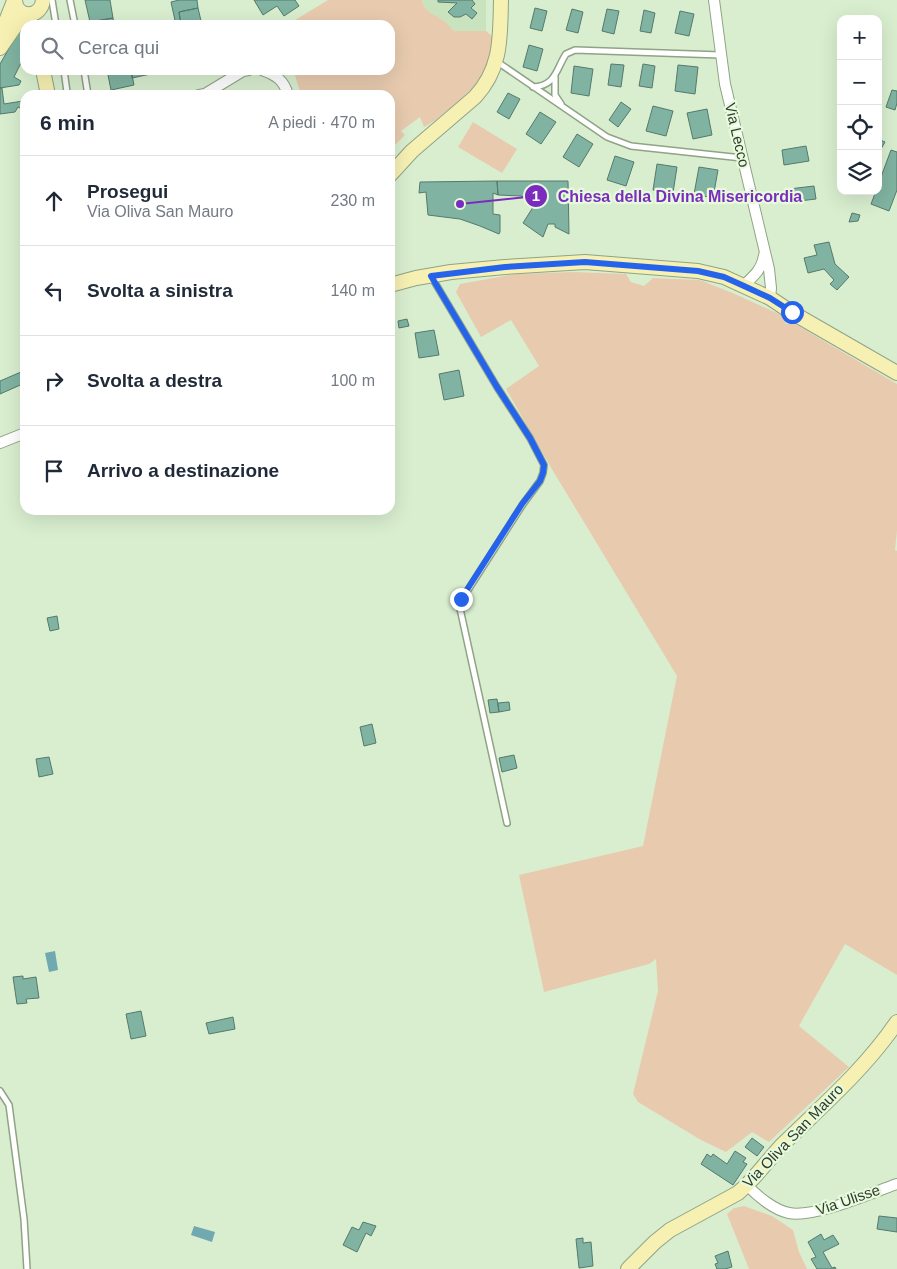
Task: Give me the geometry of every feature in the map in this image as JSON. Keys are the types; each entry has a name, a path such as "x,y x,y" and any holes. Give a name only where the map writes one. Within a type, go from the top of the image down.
{"street":[{"path":"395,170 412,151 484,88 496,61 500,44 501,0"},
{"name":"Via Lecco","path":"714,0 725,84 765,252 771,288 770,298"},
{"path":"15,1 17,9 29,18 45,2"},
{"path":"0,36 15,1"},
{"path":"40,20 45,2"},
{"path":"0,48 20,21"},
{"path":"45,75 47,90"},
{"path":"212,90 236,75"},
{"path":"276,75 286,86 287,90"},
{"path":"744,286 756,275 763,265 765,252"},
{"path":"395,284 431,276 505,267 585,262 698,271 724,277 770,298 897,373"},
{"path":"0,443 20,435"},
{"name":"Via Oliva San Mauro","path":"628,1269 670,1230 738,1193 747,1185 779,1148 874,1054 897,1022"},
{"name":"Via Ulisse","path":"747,1185 775,1207 787,1213 798,1214 814,1213 897,1184"}],"lane":[{"path":"70,0 74,20"},
{"path":"45,2 54,20"},
{"path":"532,87 546,84 555,76 566,54 575,50 721,55"},
{"path":"496,61 532,87 608,136 631,146 743,158"},
{"path":"65,75 68,90"},
{"path":"85,75 87,90"},
{"path":"555,76 555,95 563,107"},
{"path":"431,276 530,438 544,465 540,481 522,504 459,604 507,823"},
{"path":"0,1091 9,1105 24,1219 26,1269"}],"shaded area":[{"path":"328,0 422,0 427,10 443,20 454,31 486,31 492,36 491,49 486,70 467,93 424,127 420,117 401,131 405,135 395,145 395,90 300,90 295,75 395,75 395,20 295,20"},
{"path":"422,0 486,0 486,31 454,31 441,19 432,16 424,7"},
{"path":"473,122 517,149 502,173 458,147"},
{"path":"574,272 626,274 631,282 644,286 653,278 700,280 781,315 786,324 795,324 897,384 897,531 895,550 897,551 897,975 845,944 799,1026 849,1067 769,1142 752,1132 726,1152 701,1140 638,1102 633,1094 658,991 656,959 649,964 544,992 519,875 643,846 677,676 553,471 506,389 539,366 511,320 481,337 456,292 460,284 516,274"},
{"path":"744,1206 772,1216 793,1230 799,1252 807,1269 749,1269 727,1214 734,1208"}],"water":[{"path":"55,951 58,970 49,972 45,953"},
{"path":"194,1226 215,1232 212,1242 191,1235"}],"building":[{"path":"85,0 110,0 113,18 90,20"},
{"path":"197,0 198,8 179,12 180,20 175,20 171,2"},
{"path":"254,0 295,0 299,6 284,16 277,6 263,15"},
{"path":"438,0 472,0 475,4 471,8 477,13 472,19 466,14 454,17 448,12 457,3 438,2"},
{"path":"198,8 201,20 180,20 179,12"},
{"path":"535,8 547,11 542,31 530,28"},
{"path":"572,9 583,12 578,33 566,30"},
{"path":"607,9 619,11 614,34 602,31"},
{"path":"644,10 655,13 651,33 640,31"},
{"path":"680,11 694,14 689,36 675,33"},
{"path":"20,29 20,65 14,77 21,81 19,85 0,88 0,64"},
{"path":"529,45 543,49 537,71 523,67"},
{"path":"611,64 624,65 621,87 608,85"},
{"path":"643,64 655,66 652,88 639,86"},
{"path":"678,65 698,67 695,94 675,91"},
{"path":"574,66 593,69 589,96 571,93"},
{"path":"108,75 132,75 134,85 111,90"},
{"path":"132,75 146,75 132,78"},
{"path":"0,88 2,88 4,104 20,101 20,108 18,107 15,112 0,114"},
{"path":"892,90 897,91 895,110 886,107"},
{"path":"508,93 520,99 509,119 497,112"},
{"path":"621,102 631,109 618,127 609,120"},
{"path":"653,106 673,111 666,136 646,131"},
{"path":"707,109 712,135 693,139 687,113"},
{"path":"540,112 556,122 541,144 526,134"},
{"path":"577,134 593,144 579,167 563,157"},
{"path":"806,146 809,161 784,165 782,150"},
{"path":"891,150 897,152 897,190 889,211 871,204 874,195 882,195 882,174"},
{"path":"615,156 634,162 626,186 607,180"},
{"path":"657,164 677,167 673,193 653,190"},
{"path":"699,167 718,170 713,198 694,194"},
{"path":"497,181 498,195 493,193 493,214 500,215 499,234 460,219 428,215 426,192 419,193 420,182"},
{"path":"497,181 568,181 569,234 555,227 555,224 548,224 543,237 523,223 535,204 521,196 498,195"},
{"path":"814,186 816,199 791,202 789,189"},
{"path":"852,213 860,215 858,221 849,222"},
{"path":"829,242 835,264 849,277 837,290 830,284 834,280 824,269 808,273 804,258 817,255 814,245"},
{"path":"407,319 409,326 399,328 398,321"},
{"path":"434,330 439,355 419,358 415,333"},
{"path":"459,370 464,396 444,400 439,374"},
{"path":"20,372 20,385 0,394 0,381"},
{"path":"57,616 59,629 50,631 47,618"},
{"path":"497,699 499,712 490,713 488,700"},
{"path":"509,702 510,710 499,712 498,703"},
{"path":"372,724 376,743 364,746 360,727"},
{"path":"514,755 517,768 502,772 499,758"},
{"path":"49,757 53,774 39,777 36,759"},
{"path":"23,976 23,979 36,977 39,998 26,999 27,1003 17,1004 13,977"},
{"path":"141,1011 146,1036 131,1039 126,1014"},
{"path":"233,1017 235,1029 209,1034 206,1023"},
{"path":"752,1138 764,1147 757,1156 745,1147"},
{"path":"735,1151 746,1158 743,1162 747,1164 733,1185 701,1164 707,1154 711,1157 713,1154 727,1164"},
{"path":"879,1216 897,1218 897,1232 877,1229"},
{"path":"363,1222 376,1226 371,1236 366,1233 357,1252 343,1245 352,1227 359,1230"},
{"path":"821,1234 824,1240 833,1235 839,1244 823,1252 832,1268 835,1267 836,1269 817,1269 811,1259 816,1257 808,1242"},
{"path":"583,1238 583,1243 591,1242 593,1266 579,1268 576,1239"},
{"path":"728,1251 732,1267 717,1269 715,1264 718,1263 715,1256"}],"place":[{"name":"Chiesa della Divina Misericordia","path":"460,204"}],"route":[{"path":"461,599 522,504 540,481 544,465 542,458 431,276 451,272 505,267 585,262 698,271 724,277 770,298 792,312"}]}
